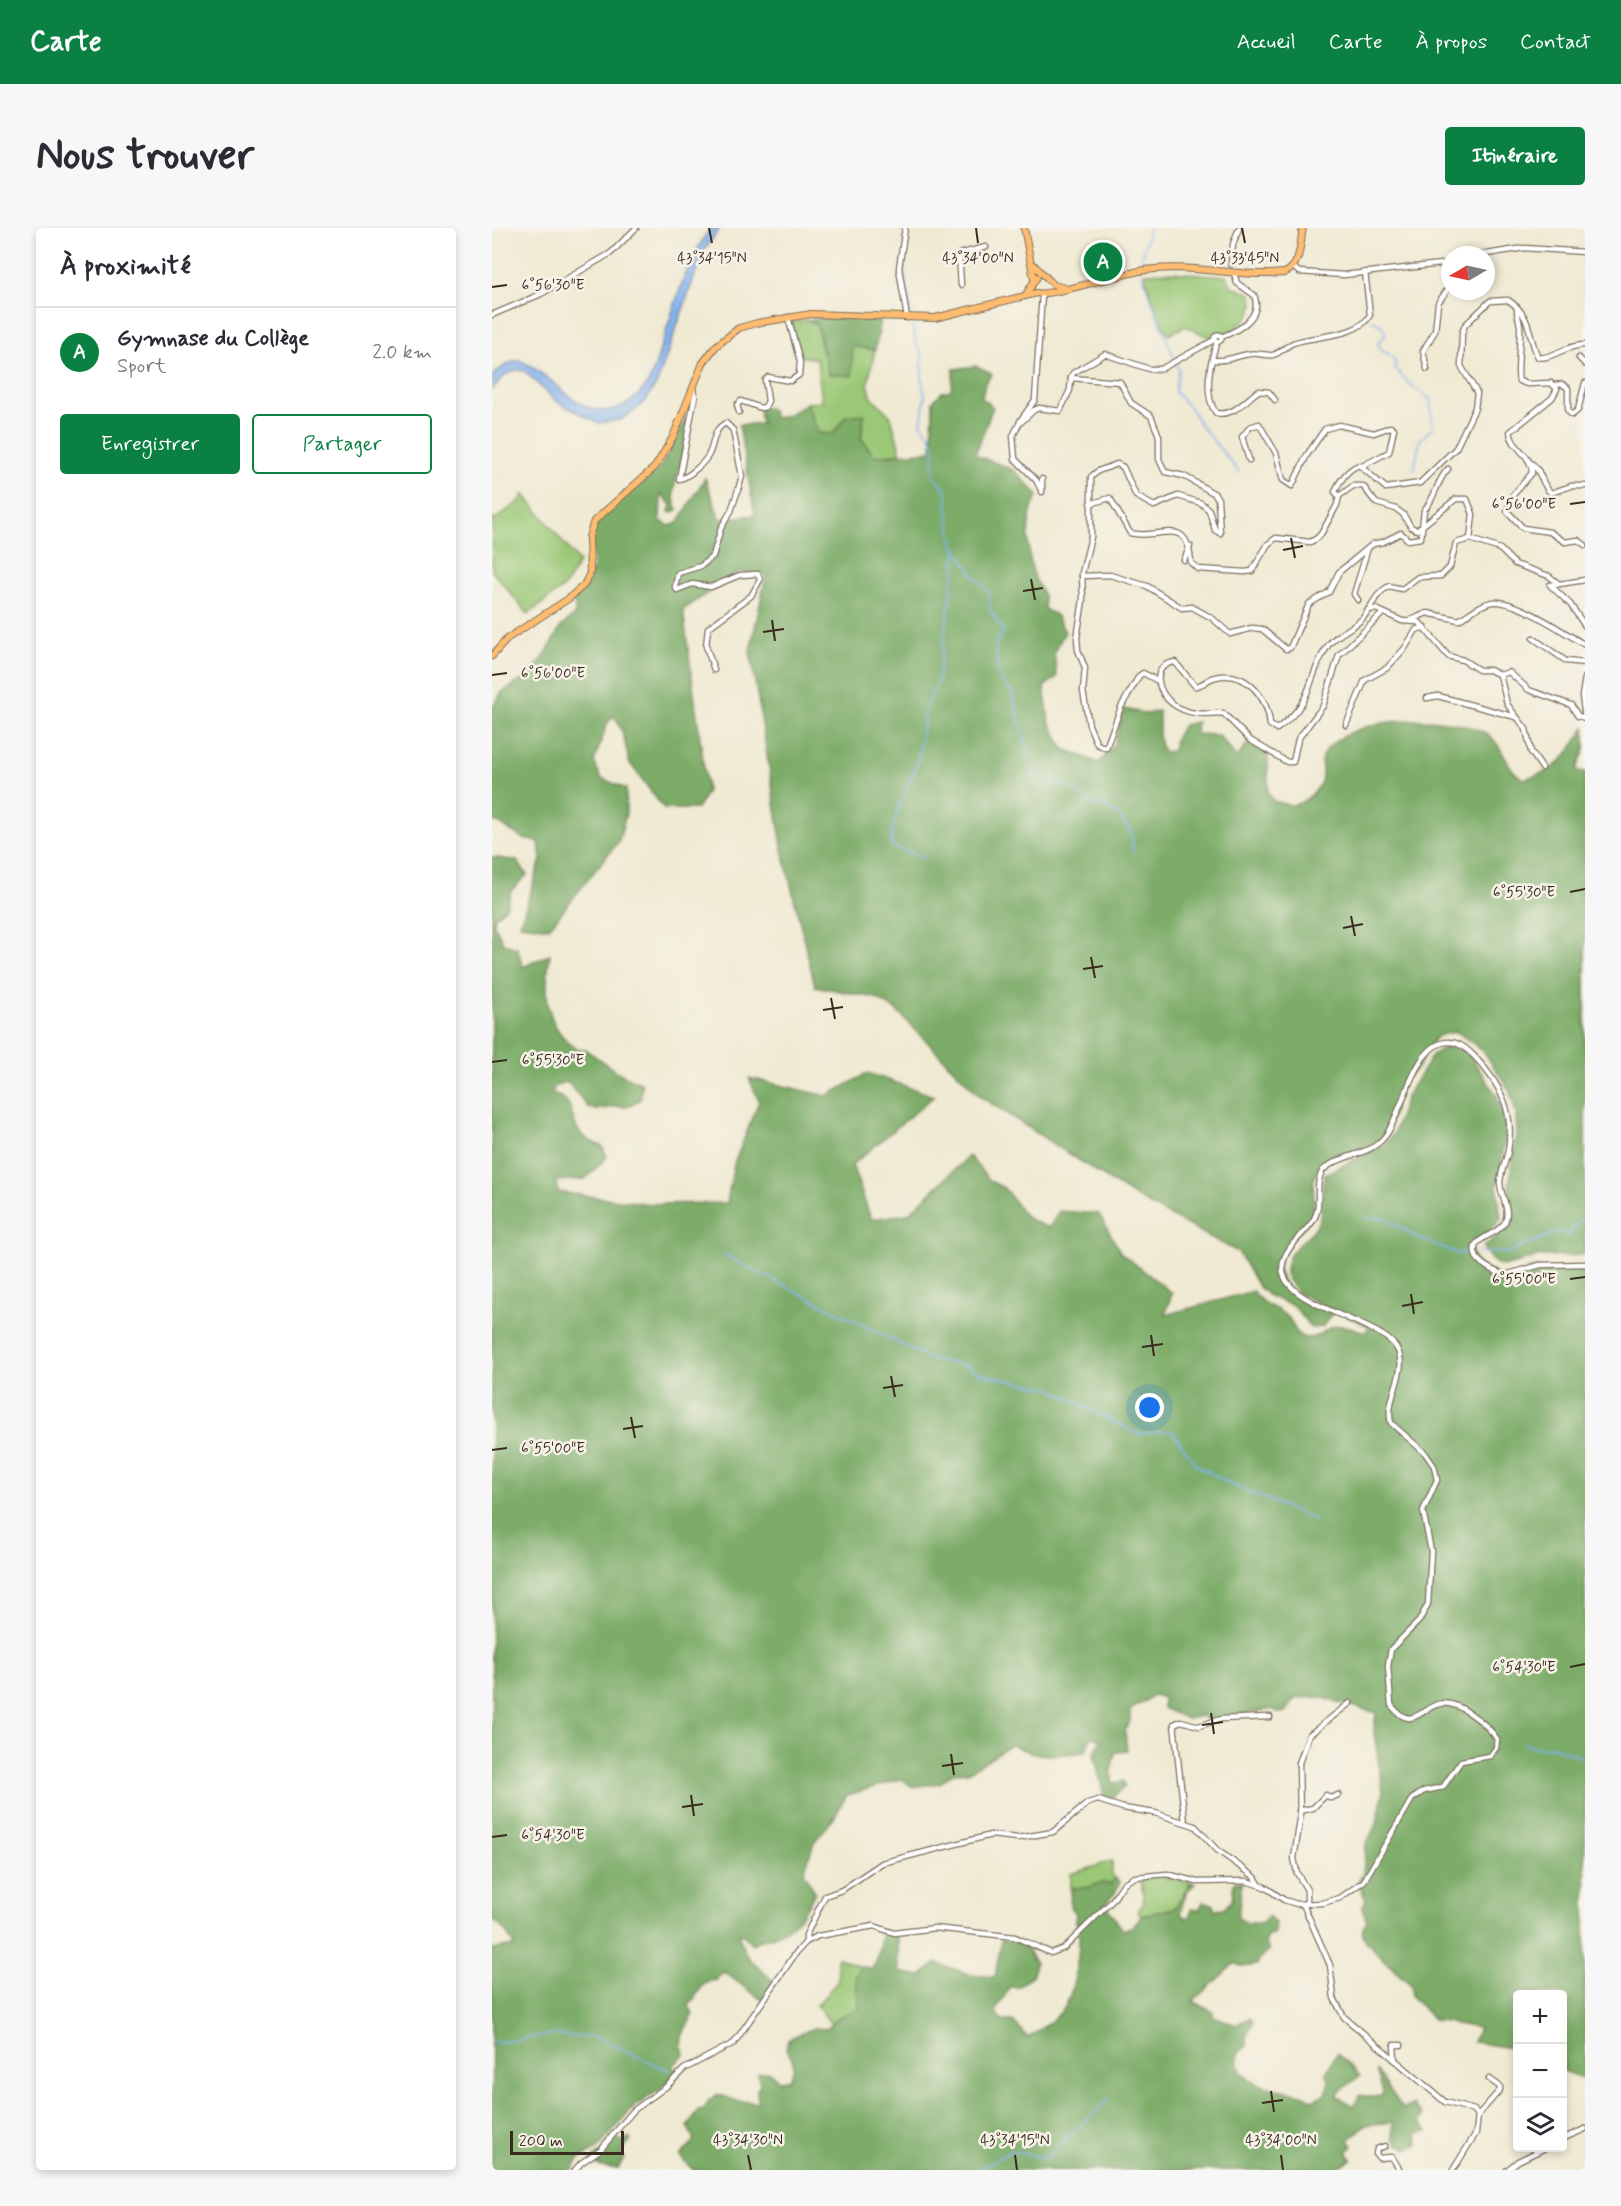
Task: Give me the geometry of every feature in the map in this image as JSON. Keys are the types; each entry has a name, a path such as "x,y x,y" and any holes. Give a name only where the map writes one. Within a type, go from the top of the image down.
{"main road":[{"path":"1024,228 1033,262 1034,283 1039,294"},
{"path":"492,656 508,638 568,599 584,585 590,573 589,537 594,521 640,483 662,458 703,363 716,346 739,328 788,318 837,314 935,318 1144,270 1278,274 1288,272 1297,260 1303,228"},
{"path":"1033,262 1052,283 1059,287 1072,287"},
{"path":"1022,298 1043,275"},
{"path":"1049,292 1052,283"}],"street":[{"path":"492,315 541,294 611,253 636,228"},
{"path":"905,228 899,268 907,318"},
{"path":"1232,264 1233,244 1239,228"},
{"path":"961,285 959,254 986,247"},
{"path":"1495,254 1524,248 1585,252"},
{"path":"1293,267 1299,272 1344,275 1441,264"},
{"path":"1213,360 1222,362 1249,354 1273,355 1293,343 1329,337 1368,320 1370,313 1365,272"},
{"path":"1019,423 1039,408 1060,411 1070,390 1073,374 1105,354 1154,370 1175,362 1245,326 1255,309 1254,295 1239,285 1234,273"},
{"path":"1039,294 1035,400 1013,436 1013,448 1022,469 1036,480 1042,492 1042,479"},
{"path":"1427,369 1423,351 1435,332 1438,303 1441,299"},
{"path":"1362,466 1386,488 1420,483 1456,448 1475,408 1477,393 1461,366 1462,333 1465,325 1490,301 1508,300 1529,322 1538,357 1546,358 1570,346 1585,345"},
{"path":"1517,308 1521,328 1518,342 1521,359 1519,381 1562,384 1568,388 1568,411 1574,414 1585,383"},
{"path":"739,412 737,405 741,401 761,408 765,407 768,401 765,380 768,377 790,381 799,375 800,362 788,318"},
{"path":"1217,340 1209,384 1212,405 1216,413 1221,414 1244,405 1258,392 1269,392 1275,400"},
{"path":"1579,358 1585,364"},
{"path":"1071,378 1120,381 1131,403 1151,416 1159,436 1159,459 1165,472 1184,476 1215,494 1218,499 1220,533 1215,530 1209,510 1201,503 1178,496 1154,506 1136,496 1123,467 1117,464 1098,471 1091,477 1091,537 1082,576 1083,600 1077,638 1078,650 1085,668 1083,691 1097,744 1106,748 1121,707 1143,673 1158,681 1173,705 1207,716 1223,713 1256,745 1287,762 1293,762 1298,739 1323,706 1339,655 1383,613"},
{"path":"1555,385 1557,389 1552,398 1510,432 1514,444 1535,466 1546,489 1551,493 1571,486 1585,486"},
{"path":"692,388 695,396 679,479 685,478 708,456 717,430 726,423 733,430 742,476 731,512 721,528 712,555 701,566 678,573 675,587 677,590 692,584 711,587 740,575 754,573 758,574 760,580 751,596 708,628 706,646 714,670"},
{"path":"1249,459 1242,437 1250,427 1259,424 1276,453 1283,480 1292,486 1307,455 1325,429 1339,426 1371,433 1390,427 1394,429 1389,452 1362,466 1353,468 1338,484 1335,492 1339,496"},
{"path":"1531,463 1530,478 1513,495 1507,511 1522,528 1550,532 1565,542 1578,540 1585,545"},
{"path":"1082,576 1097,574 1135,581 1182,608 1192,607 1212,618 1230,634 1252,628 1262,628 1286,650 1290,648 1308,604 1326,596 1339,572 1368,548 1401,533 1408,540 1421,538 1424,510 1431,502 1438,482 1448,469"},
{"path":"1092,503 1110,498 1130,534 1167,531 1179,533 1190,546 1191,563 1198,569 1252,571 1268,544 1276,538 1310,542 1321,534 1337,505 1339,496 1353,486 1363,486 1376,503 1403,514 1411,527 1417,530 1456,499 1467,499 1473,514 1470,539"},
{"path":"1158,681 1160,669 1164,665 1175,662 1195,686 1218,676 1244,681 1252,685 1259,694 1269,712 1270,725 1277,729 1293,716 1304,702 1330,643 1360,621 1380,591 1389,586 1402,589 1418,577 1441,576 1450,567 1456,543 1470,539 1500,549 1515,564 1549,576 1559,584"},
{"path":"1184,560 1190,546"},
{"path":"1358,600 1354,594 1368,548"},
{"path":"1585,580 1550,585 1570,604 1585,626"},
{"path":"1409,621 1427,613 1459,620 1486,604 1499,602 1557,626 1585,645"},
{"path":"1368,610 1419,622 1448,656 1463,660 1479,670 1490,670 1500,675 1509,672 1529,690 1571,705 1578,716 1585,718 1585,704 1582,696 1585,678"},
{"path":"1346,725 1365,680 1387,668 1405,648 1416,630 1425,627"},
{"path":"1533,638 1566,661 1585,663"},
{"path":"1500,675 1507,704 1526,729 1532,752 1542,768"},
{"path":"1427,698 1438,696 1516,717"},
{"path":"575,2170 601,2149 634,2110 667,2086 684,2069 734,2043 806,1942 824,1934 853,1932 874,1926 894,1933 934,1928 1015,1937 1051,1953 1064,1948 1112,1901 1124,1883 1135,1877 1167,1874 1197,1882 1239,1880 1259,1884 1289,1902 1305,1904 1332,1902 1356,1889 1364,1881 1412,1799 1425,1791 1443,1787 1458,1763 1486,1758 1493,1752 1497,1743 1492,1732 1450,1703 1437,1704 1418,1718 1406,1718 1395,1711 1389,1698 1388,1666 1391,1649 1419,1621 1428,1604 1431,1551 1423,1511 1437,1480 1434,1466 1425,1453 1390,1423 1389,1408 1400,1360 1394,1345 1378,1333 1295,1291 1284,1277 1284,1260 1317,1213 1318,1183 1323,1170 1380,1143 1390,1128 1409,1081 1431,1049 1440,1043 1449,1041 1465,1048 1488,1071 1500,1089 1509,1118 1508,1150 1500,1182 1506,1217 1500,1228 1476,1244 1474,1252 1477,1259 1505,1275 1540,1265 1585,1264"},
{"path":"1350,1703 1309,1735 1299,1763 1299,1811 1294,1858 1297,1873 1307,1890 1305,1904 1330,1965 1332,1990 1338,2007 1351,2024 1445,2102 1474,2110 1478,2115 1478,2127 1472,2142 1453,2170"},
{"path":"1185,1822 1174,1724 1181,1721 1199,1726 1221,1719 1270,1717"},
{"path":"1299,1811 1313,1808 1326,1795 1331,1798 1338,1796"},
{"path":"806,1942 806,1935 825,1896 842,1890 882,1863 991,1836 1018,1838 1053,1833 1088,1803 1098,1800 1123,1809 1142,1809 1195,1826 1217,1850 1255,1877 1259,1884"},
{"path":"1395,2060 1394,2045 1401,2045"},
{"path":"1478,2115 1500,2090 1500,2086 1488,2079"},
{"path":"1567,2137 1585,2129"},
{"path":"1385,2146 1377,2149 1376,2154 1380,2158 1392,2157 1400,2170"},
{"path":"1508,2170 1518,2161 1537,2152"}],"green space":[{"path":"1168,272 1227,276 1231,286 1251,294 1252,311 1242,324 1211,338 1185,326 1169,335 1158,317 1144,273"},
{"path":"822,318 881,321 875,350 852,346 852,376 829,374 817,325 808,320"},
{"path":"808,320 817,325 822,353 852,346 875,350 868,383 871,396 891,417 901,453 874,456 861,438 864,415 846,416 833,434 818,433 807,403 822,402 817,359 799,356 791,322"},
{"path":"976,366 992,374 985,383 982,398 993,407 975,455 1014,470 1038,495 1029,525 1030,558 1035,578 1043,595 1044,609 1056,615 1065,632 1054,653 1057,677 1044,687 1049,721 1064,749 1099,763 1114,745 1124,709 1147,714 1159,711 1159,739 1163,752 1173,751 1175,739 1183,725 1197,722 1196,734 1218,735 1237,758 1248,743 1268,752 1268,793 1273,801 1291,805 1306,799 1319,786 1322,776 1321,760 1326,750 1340,738 1379,724 1424,720 1466,726 1483,732 1490,736 1512,768 1523,779 1554,767 1567,754 1585,727 1585,749 1576,771 1585,772 1585,1254 1534,1257 1503,1265 1489,1257 1483,1247 1506,1229 1512,1219 1509,1186 1517,1132 1516,1113 1509,1089 1483,1051 1457,1032 1447,1033 1434,1039 1417,1068 1404,1081 1390,1123 1381,1137 1374,1143 1328,1161 1321,1166 1314,1177 1313,1213 1309,1221 1290,1241 1281,1256 1279,1268 1281,1279 1288,1288 1333,1314 1322,1327 1311,1328 1294,1306 1269,1296 1258,1286 1238,1252 1137,1198 981,1097 896,1010 876,998 815,986 783,852 750,651 766,575 739,572 683,610 707,791 697,809 664,809 629,762 623,734 614,715 607,724 594,762 601,778 626,789 626,813 619,841 549,928 520,924 541,860 539,842 524,839 495,821 492,822 492,708 502,692 524,679 544,657 560,628 576,613 573,599 591,577 593,569 592,535 599,520 658,469 670,451 686,416 684,449 674,489 677,510 673,513 669,512 671,505 661,493 660,520 669,526 678,523 705,478 720,519 755,515 739,425 761,424 759,407 771,409 775,418 788,415 807,403 818,433 833,434 846,416 864,414 861,438 874,456 932,451 933,401 942,392 951,390 954,369"},
{"path":"524,494 579,562 565,586 528,614 492,571 492,518 494,520 520,501"},
{"path":"492,857 517,861 527,875 511,891 506,907 495,917 494,924 504,944 517,948 523,967 550,954 547,981 548,1006 558,1030 577,1049 586,1050 619,1073 642,1084 640,1100 626,1107 617,1106 596,1110 589,1108 569,1084 565,1082 554,1087 552,1094 568,1103 580,1133 588,1140 602,1146 607,1157 585,1179 556,1181 558,1192 650,1204 727,1203 734,1164 759,1101 749,1078 827,1096 868,1073 934,1096 852,1165 871,1219 908,1214 969,1156 990,1181 1004,1188 1027,1218 1049,1228 1059,1211 1099,1214 1121,1253 1172,1293 1165,1315 1253,1291 1266,1304 1284,1314 1298,1334 1304,1338 1315,1337 1336,1326 1365,1332 1370,1327 1298,1293 1286,1277 1289,1258 1319,1221 1325,1174 1383,1146 1394,1133 1406,1097 1433,1054 1446,1047 1462,1050 1471,1057 1497,1096 1505,1119 1506,1139 1497,1185 1501,1218 1494,1228 1472,1243 1474,1257 1483,1267 1509,1280 1532,1268 1557,1270 1585,1267 1585,2080 1567,2073 1567,1990 1513,1990 1513,2048 1473,2042 1479,2028 1434,2020 1411,1996 1411,1985 1365,1939 1362,1931 1367,1921 1362,1908 1366,1900 1358,1882 1363,1872 1366,1844 1377,1823 1383,1792 1374,1732 1376,1713 1320,1697 1296,1698 1286,1712 1278,1713 1273,1709 1206,1720 1202,1716 1187,1719 1163,1708 1163,1698 1155,1695 1130,1710 1130,1721 1125,1730 1127,1751 1115,1752 1111,1771 1113,1784 1123,1781 1125,1787 1108,1800 1104,1796 1094,1754 1101,1739 1091,1737 1085,1752 1057,1755 1038,1754 1012,1744 968,1772 953,1773 940,1783 913,1787 901,1779 847,1795 834,1818 814,1842 804,1872 815,1892 799,1918 781,1933 752,1944 743,1934 739,1934 740,1942 747,1955 774,1981 762,2000 724,1972 717,1977 717,1980 705,1982 689,2006 693,2015 685,2029 681,2044 685,2054 673,2066 679,2072 664,2087 635,2106 597,2149 579,2159 572,2170 492,2170 492,1950 514,1946 500,1925 493,1920 492,1924"},
{"path":"1112,1861 1112,1876 1115,1878 1111,1884 1100,1883 1088,1888 1071,1888 1071,1874"},
{"path":"1155,1876 1191,1882 1175,1908 1141,1916 1138,1912 1144,1902 1141,1879"},
{"path":"1115,1878 1120,1882 1115,1893 1105,1904 1123,1930 1133,1926 1141,1916 1175,1908 1191,1882 1195,1884 1187,1891 1180,1913 1186,1918 1190,1916 1191,1909 1199,1910 1204,1901 1214,1905 1214,1910 1224,1909 1232,1900 1234,1882 1242,1882 1238,1918 1247,1923 1261,1923 1268,1916 1276,1924 1273,1934 1267,1935 1265,1943 1269,1950 1259,1959 1257,1965 1242,1967 1235,1963 1193,2001 1213,2012 1213,2016 1236,2025 1250,2018 1253,2023 1247,2035 1247,2046 1238,2054 1238,2065 1250,2080 1270,2088 1304,2095 1313,2100 1327,2093 1329,2079 1326,2073 1337,2053 1360,2076 1341,2090 1337,2097 1355,2106 1359,2095 1381,2096 1383,2092 1376,2070 1403,2109 1413,2105 1423,2116 1419,2121 1428,2131 1417,2133 1418,2144 1405,2149 1404,2145 1401,2146 1393,2139 1393,2122 1365,2125 1349,2140 1353,2146 1347,2152 1352,2159 1333,2170 693,2170 680,2156 694,2141 688,2127 698,2111 704,2110 709,2100 718,2094 737,2101 758,2102 757,2090 760,2084 758,2073 769,2072 779,2081 789,2079 793,2063 786,2049 788,2039 814,2028 826,2029 837,2018 859,2008 856,1976 861,1967 873,1968 876,1963 882,1930 898,1937 899,1972 921,1976 936,1963 972,1975 995,1977 1001,1940 1023,1944 1035,1962 1033,1975 1018,1987 1010,1987 995,2011 1002,2021 1013,2021 1028,2038 1061,2012 1072,1989 1079,1937 1075,1920 1076,1913 1070,1907 1071,1888 1088,1888 1100,1883 1111,1884"},
{"path":"837,1957 861,1967 856,1976 859,2008 831,2024 817,2005 838,1981"},
{"path":"614,2137 623,2142 629,2138 631,2140 621,2152 624,2159 618,2168 600,2166 592,2159 603,2151"}],"water":[{"path":"711,228 720,228 703,252 657,383 646,400 632,413 620,420 598,423 557,402 524,371 516,370 505,375 492,389 493,375 507,364 519,360 587,407 597,410 615,409 631,402 644,389 651,377 688,268"}],"waterway":[{"path":"904,258 908,228"},
{"path":"1140,266 1149,228"},
{"path":"903,265 912,314"},
{"path":"1142,275 1179,370 1175,392 1191,409 1202,427 1239,472"},
{"path":"1372,320 1382,326 1386,335 1378,342 1380,350 1389,354 1395,361 1395,369 1412,386 1430,399 1433,427 1420,440 1414,470"},
{"path":"912,322 916,343 922,354 925,397 921,424 933,442 933,474 947,492 956,562 937,683 925,711 918,762 901,801 892,830 891,846 926,858"},
{"path":"956,547 975,577 990,593 990,611 1004,631 996,644 997,666 1000,679 1011,691 1026,744 1028,769 1040,778 1070,787 1091,804 1106,807 1119,815 1132,834 1133,852"},
{"path":"1365,1218 1385,1218 1416,1237 1458,1254 1472,1252"},
{"path":"1477,1252 1508,1253 1559,1231 1568,1236 1580,1220 1585,1220"},
{"path":"722,1254 930,1359 965,1365 981,1374 1051,1389 1138,1434 1172,1431 1196,1465 1231,1484 1316,1520"},
{"path":"1524,1744 1538,1748 1553,1746 1585,1759"},
{"path":"492,2042 546,2035 593,2036 670,2071"},
{"path":"978,2170 1010,2151 1046,2158 1110,2098"}],"place":[{"name":"Gymnase du Collège","path":"1103,262"}]}
